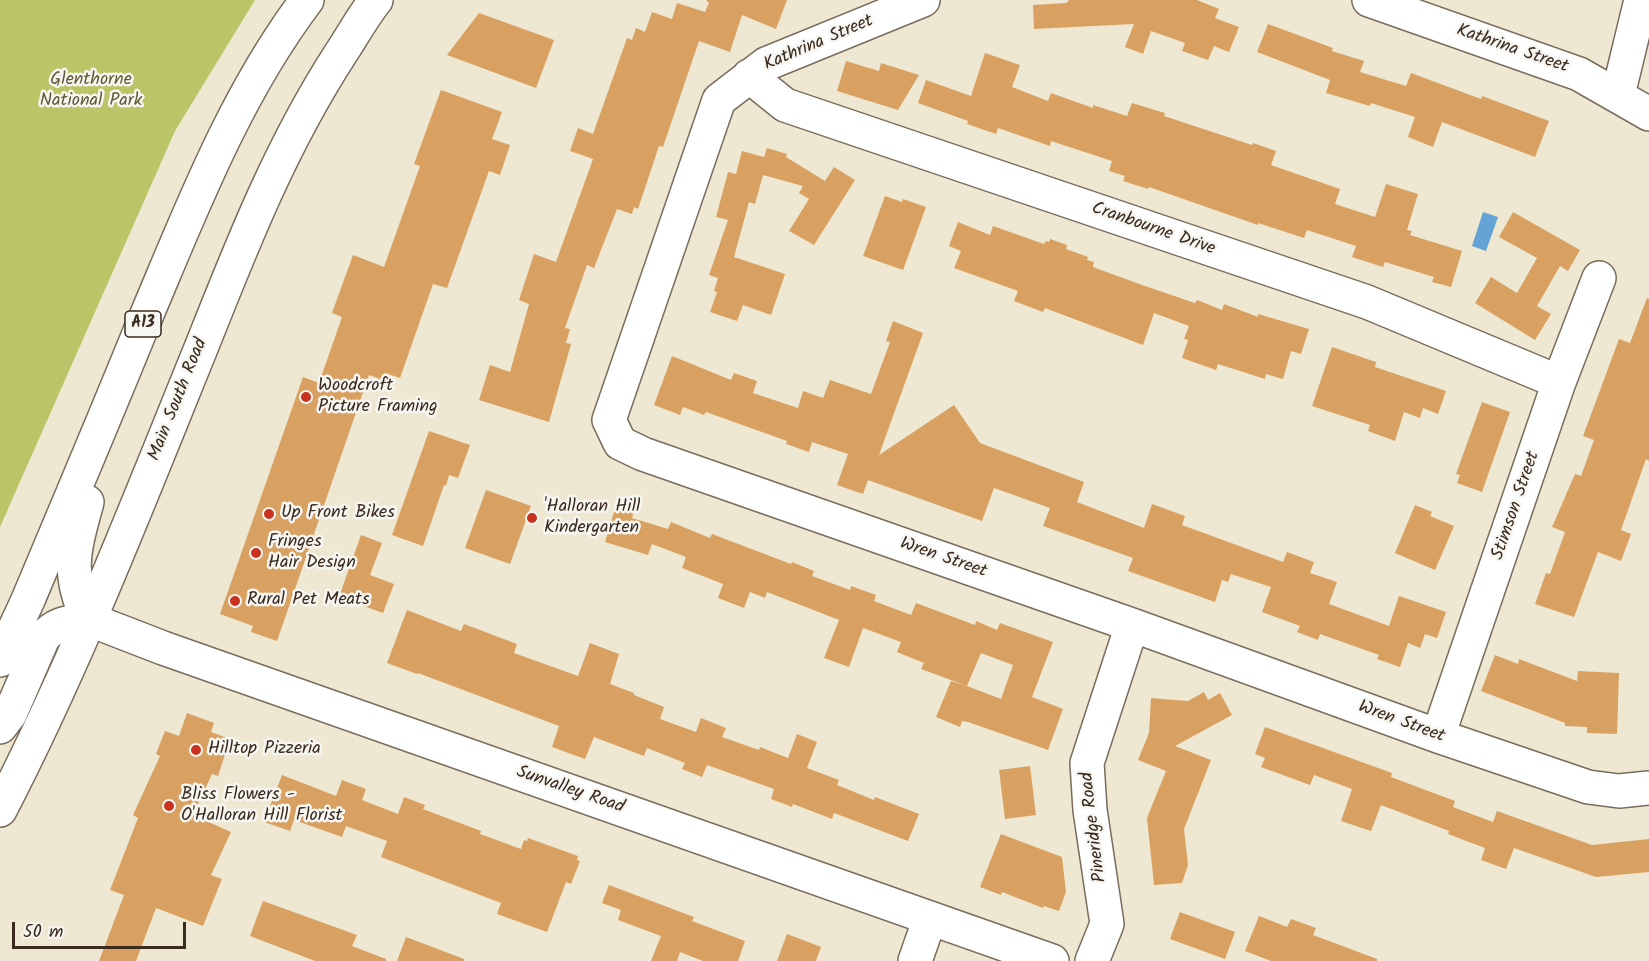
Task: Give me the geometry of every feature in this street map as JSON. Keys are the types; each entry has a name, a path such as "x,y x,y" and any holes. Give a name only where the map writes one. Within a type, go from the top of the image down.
{"main road":[{"name":"A13","path":"0,660 28,600 190,212 226,136 261,71 308,0"},
{"name":"Main South Road","path":"0,810 40,733 245,239 281,158 318,88 376,0"},
{"name":"Kathrina Street","path":"749,76 766,64 923,0"},
{"name":"Kathrina Street","path":"1369,0 1579,74 1649,114"},
{"path":"1618,95 1641,0"},
{"name":"Cranbourne Drive","path":"749,76 785,105 1367,302 1559,382"},
{"name":"Wren Street","path":"749,76 719,100 705,135 609,420 620,443 1438,736 1588,787 1618,791 1649,788"},
{"name":"Stimson Street","path":"1438,736 1559,382 1599,278"},
{"path":"0,727 10,714 43,638 49,630 61,623 88,619 78,598 73,565 74,554 96,468 108,408"},
{"name":"Sunvalley Road","path":"88,619 163,648 1052,961"},
{"name":"Pineridge Road","path":"1092,961 1107,924 1090,810 1087,764 1131,625"},
{"path":"915,961 930,918"}],"green space":[{"name":"Glenthorne National Park","path":"0,0 255,0 175,131 0,527"}],"water":[{"path":"1483,212 1498,217 1486,251 1472,246"}],"building":[{"path":"706,0 787,0 776,29 742,15 730,52 699,41 663,147 659,146 638,209 634,207 632,214 617,209 594,268 587,265 565,328 570,329 566,343 571,344 549,422 479,400 490,365 510,372 529,304 519,300 534,254 556,262 593,159 570,151 578,128 593,134 627,38 632,40 636,28 645,32 652,12 672,19 677,3 705,12 709,3"},
{"path":"1069,0 1197,0 1219,9 1215,18 1239,27 1229,52 1214,46 1208,60 1182,51 1185,43 1151,31 1143,54 1125,47 1134,24 1034,29 1033,5 1066,3"},
{"path":"479,13 554,40 536,88 447,55"},
{"path":"1268,24 1333,48 1332,51 1364,61 1360,72 1406,86 1411,73 1549,121 1535,157 1442,122 1433,147 1408,137 1415,117 1371,103 1370,106 1326,93 1330,80 1257,52"},
{"path":"985,53 1020,65 1012,87 1048,101 1051,93 1093,108 1093,105 1127,116 1132,103 1165,113 1164,116 1276,151 1271,165 1340,189 1335,204 1375,217 1386,184 1418,194 1407,230 1412,231 1410,235 1462,251 1451,287 1432,282 1434,277 1385,262 1383,267 1352,257 1356,246 1307,230 1304,238 1258,223 1258,225 1149,187 1148,189 1123,181 1125,176 1109,171 1112,161 1051,141 1050,146 998,128 996,134 918,103 926,80 971,96"},
{"path":"846,61 879,71 881,63 919,75 898,110 837,91"},
{"path":"441,90 502,112 492,139 510,145 500,175 489,171 447,288 433,284 400,378 385,373 382,380 369,375 277,641 251,632 253,626 220,614 303,377 319,383 342,317 332,313 353,255 384,267 420,166 414,164"},
{"path":"767,148 787,154 786,157 825,181 834,167 855,180 814,245 789,231 809,199 799,193 803,186 763,175 755,204 749,202 734,257 785,274 771,315 743,305 737,321 710,312 717,292 714,291 718,278 709,275 728,220 716,217 728,172 736,174 742,151 764,157"},
{"path":"885,196 926,207 903,270 863,256"},
{"path":"1513,212 1580,250 1568,271 1560,266 1537,306 1551,314 1535,340 1475,303 1491,277 1517,293 1537,258 1499,237"},
{"path":"958,222 990,235 993,226 1044,244 1050,239 1067,245 1066,249 1088,257 1087,260 1094,262 1093,267 1142,285 1195,303 1197,300 1222,310 1224,304 1258,317 1258,314 1309,329 1301,354 1291,351 1283,379 1266,374 1265,379 1218,364 1216,370 1182,358 1188,340 1184,339 1189,326 1154,313 1143,345 1045,308 1043,312 1014,301 1018,291 954,268 961,251 949,246"},
{"path":"1647,298 1649,299 1649,461 1646,459 1621,530 1631,534 1621,561 1598,552 1574,617 1535,604 1546,573 1550,574 1565,532 1552,527 1575,474 1581,476 1594,440 1583,436 1619,339 1630,343"},
{"path":"893,321 923,333 879,455 954,405 980,443 1084,482 1077,502 1144,528 1152,504 1185,516 1182,525 1283,562 1287,552 1314,562 1310,573 1337,582 1329,604 1389,626 1399,596 1446,612 1437,638 1425,634 1420,648 1408,643 1400,667 1377,659 1379,655 1320,634 1318,640 1297,632 1300,626 1262,612 1271,587 1231,574 1228,582 1222,580 1215,602 1128,571 1133,558 1043,526 1050,508 994,488 982,521 868,480 863,494 837,485 848,454 812,442 809,452 786,444 787,441 706,412 704,415 683,407 680,415 654,405 672,356 731,380 734,373 757,381 753,393 798,408 803,391 823,398 830,380 871,394 890,342 886,341"},
{"path":"1332,347 1376,362 1375,367 1446,391 1438,414 1423,408 1420,418 1404,412 1395,441 1368,431 1370,425 1312,406"},
{"path":"1482,402 1510,412 1482,492 1457,483 1460,475 1456,474"},
{"path":"429,431 470,445 458,478 449,475 446,486 444,485 423,546 392,535"},
{"path":"486,490 531,506 510,564 465,548"},
{"path":"617,502 635,507 632,518 668,529 671,522 710,538 712,534 814,571 812,576 850,590 851,586 876,595 874,601 911,615 916,603 975,625 976,621 997,630 1000,623 1053,642 1032,697 1063,709 1048,750 968,722 962,721 960,727 936,717 951,681 967,686 921,669 924,663 897,652 901,642 863,628 849,667 824,658 839,620 767,592 765,598 750,592 744,608 718,598 723,584 682,568 686,557 652,544 648,555 605,542","holes":["981,653 1013,665 1001,699 967,686"]},
{"path":"1415,505 1432,512 1430,516 1454,526 1435,570 1395,553"},
{"path":"361,535 382,543 370,575 394,584 383,613 339,597"},
{"path":"407,610 461,631 464,624 517,644 514,653 578,676 590,643 619,654 610,684 664,707 660,719 696,732 701,718 726,728 722,737 759,750 760,747 788,758 797,734 817,742 807,768 839,780 837,785 874,800 875,797 919,814 908,841 834,813 832,819 793,804 792,807 771,799 774,789 707,765 702,777 682,769 685,763 647,748 644,756 594,737 585,759 552,747 559,726 387,663"},
{"path":"1495,655 1518,664 1519,659 1577,681 1578,671 1619,673 1617,734 1587,733 1587,727 1565,726 1565,723 1481,691"},
{"path":"1204,692 1208,700 1220,693 1232,715 1175,746 1211,760 1184,829 1188,865 1182,883 1154,885 1147,818 1166,771 1138,760 1149,733 1151,698 1188,701"},
{"path":"187,713 214,723 211,732 230,739 218,776 212,774 193,815 231,832 211,875 222,879 203,926 156,908 136,961 99,961 124,895 110,890 138,818 133,815 160,756 156,754 165,731 179,736"},
{"path":"1265,727 1392,773 1391,777 1455,801 1453,807 1493,822 1497,811 1592,845 1649,839 1649,872 1596,877 1514,848 1506,869 1481,860 1485,848 1448,834 1449,831 1381,805 1371,831 1341,821 1352,789 1314,775 1310,785 1261,767 1265,758 1255,754"},
{"path":"1030,766 1036,815 1005,819 999,770"},
{"path":"282,775 336,796 342,780 366,789 362,800 398,814 404,797 425,805 423,809 521,849 524,840 527,841 528,838 578,856 577,860 580,861 571,884 566,882 547,932 497,914 501,903 381,857 387,841 346,826 342,837 294,820 290,831 264,822"},
{"path":"1001,834 1062,857 1066,892 1059,911 980,887"},
{"path":"609,885 694,917 692,921 745,941 738,961 703,961 680,952 677,961 651,961 661,936 618,920 621,910 602,903"},
{"path":"263,901 357,935 352,946 386,959 386,961 315,961 250,936"},
{"path":"1180,912 1235,932 1225,959 1170,939"},
{"path":"1259,916 1287,927 1291,919 1316,928 1313,935 1377,959 1377,961 1271,961 1245,951"},
{"path":"787,934 821,947 816,961 777,961"},
{"path":"406,937 464,959 464,961 397,961"}],"place":[{"name":"Woodcroft Picture Framing","path":"306,397"},
{"name":"Up Front Bikes","path":"269,514"},
{"name":"'Halloran Hill Kindergarten","path":"532,518"},
{"name":"Fringes Hair Design","path":"256,553"},
{"name":"Rural Pet Meats","path":"235,601"},
{"name":"Hilltop Pizzeria","path":"196,750"},
{"name":"Bliss Flowers - O'Halloran Hill Florist","path":"169,806"}]}
